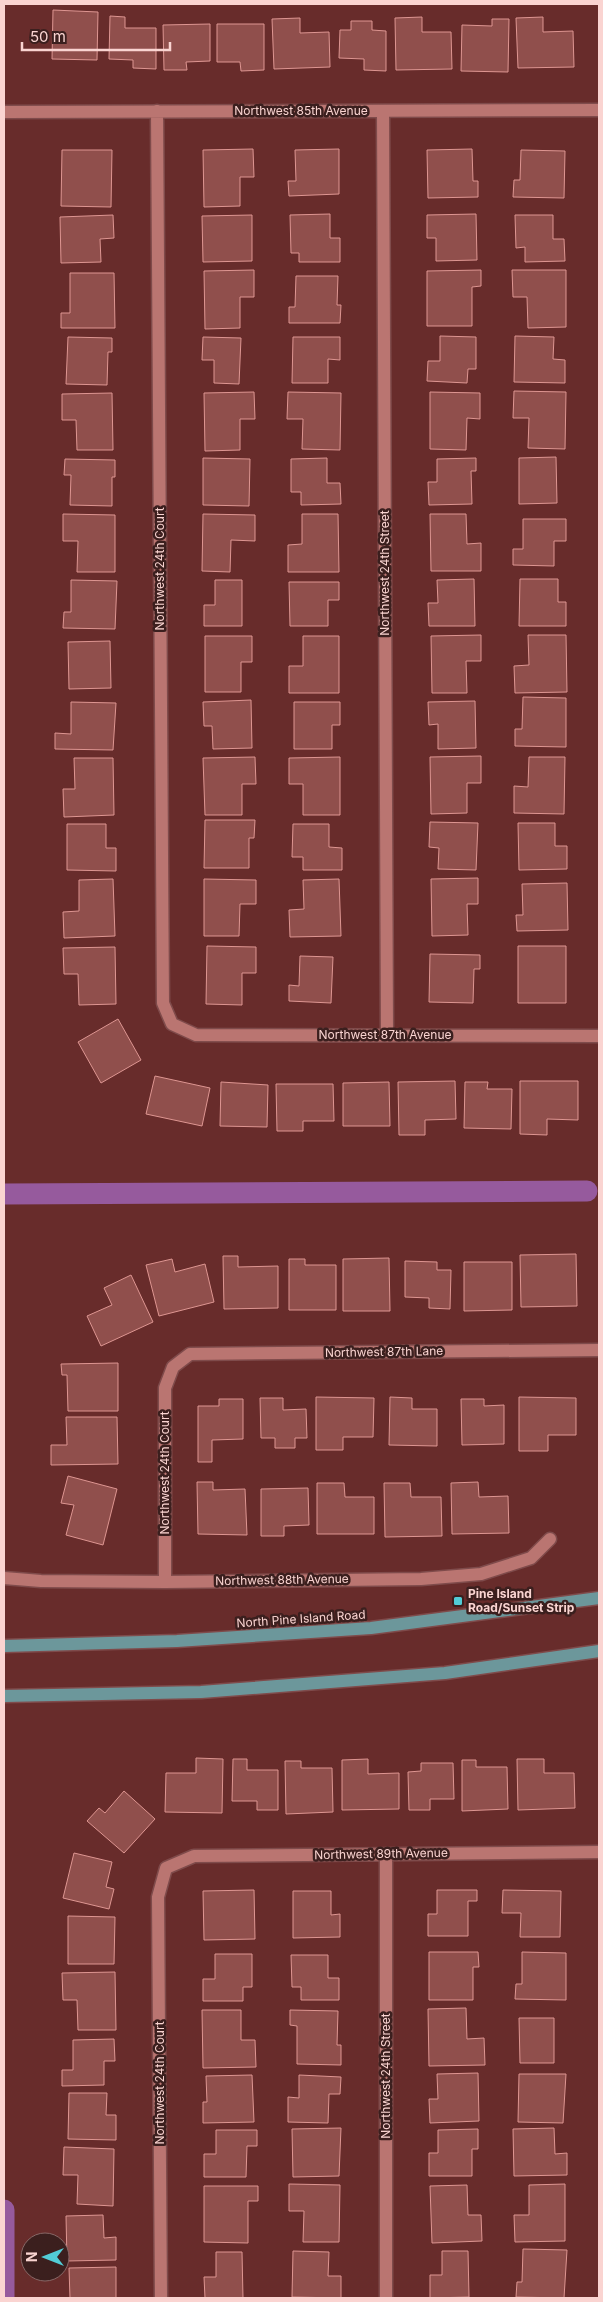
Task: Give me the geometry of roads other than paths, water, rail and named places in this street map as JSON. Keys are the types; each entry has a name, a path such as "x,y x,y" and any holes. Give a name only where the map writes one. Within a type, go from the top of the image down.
{"main road":[{"name":"North Pine Island Road","path":"4,1646 177,1641 371,1628 599,1598"},
{"path":"4,1696 201,1692 446,1673 599,1651"}],"street":[{"name":"Northwest 85th Avenue","path":"4,112 599,110"},
{"name":"Northwest 24th Court","path":"157,111 163,1003 172,1024"},
{"name":"Northwest 24th Street","path":"383,111 387,1035"},
{"name":"Northwest 87th Avenue","path":"172,1024 196,1035 599,1036"},
{"name":"Northwest 87th Lane","path":"173,1366 190,1354 599,1350"},
{"name":"Northwest 24th Court","path":"165,1582 165,1388 173,1366"},
{"name":"Northwest 88th Avenue","path":"4,1578 40,1581 165,1582 420,1578 481,1574 531,1558 550,1539"},
{"name":"Northwest 89th Avenue","path":"166,1868 194,1856 599,1852"},
{"name":"Northwest 24th Street","path":"386,1854 386,2298"},
{"name":"Northwest 24th Court","path":"161,2298 158,1897 166,1868"}],"waterway":[{"path":"4,1194 587,1191"},
{"path":"4,2210 4,2298"}],"place":[{"name":"Pine Island Road/Sunset Strip","path":"458,1601"}]}
